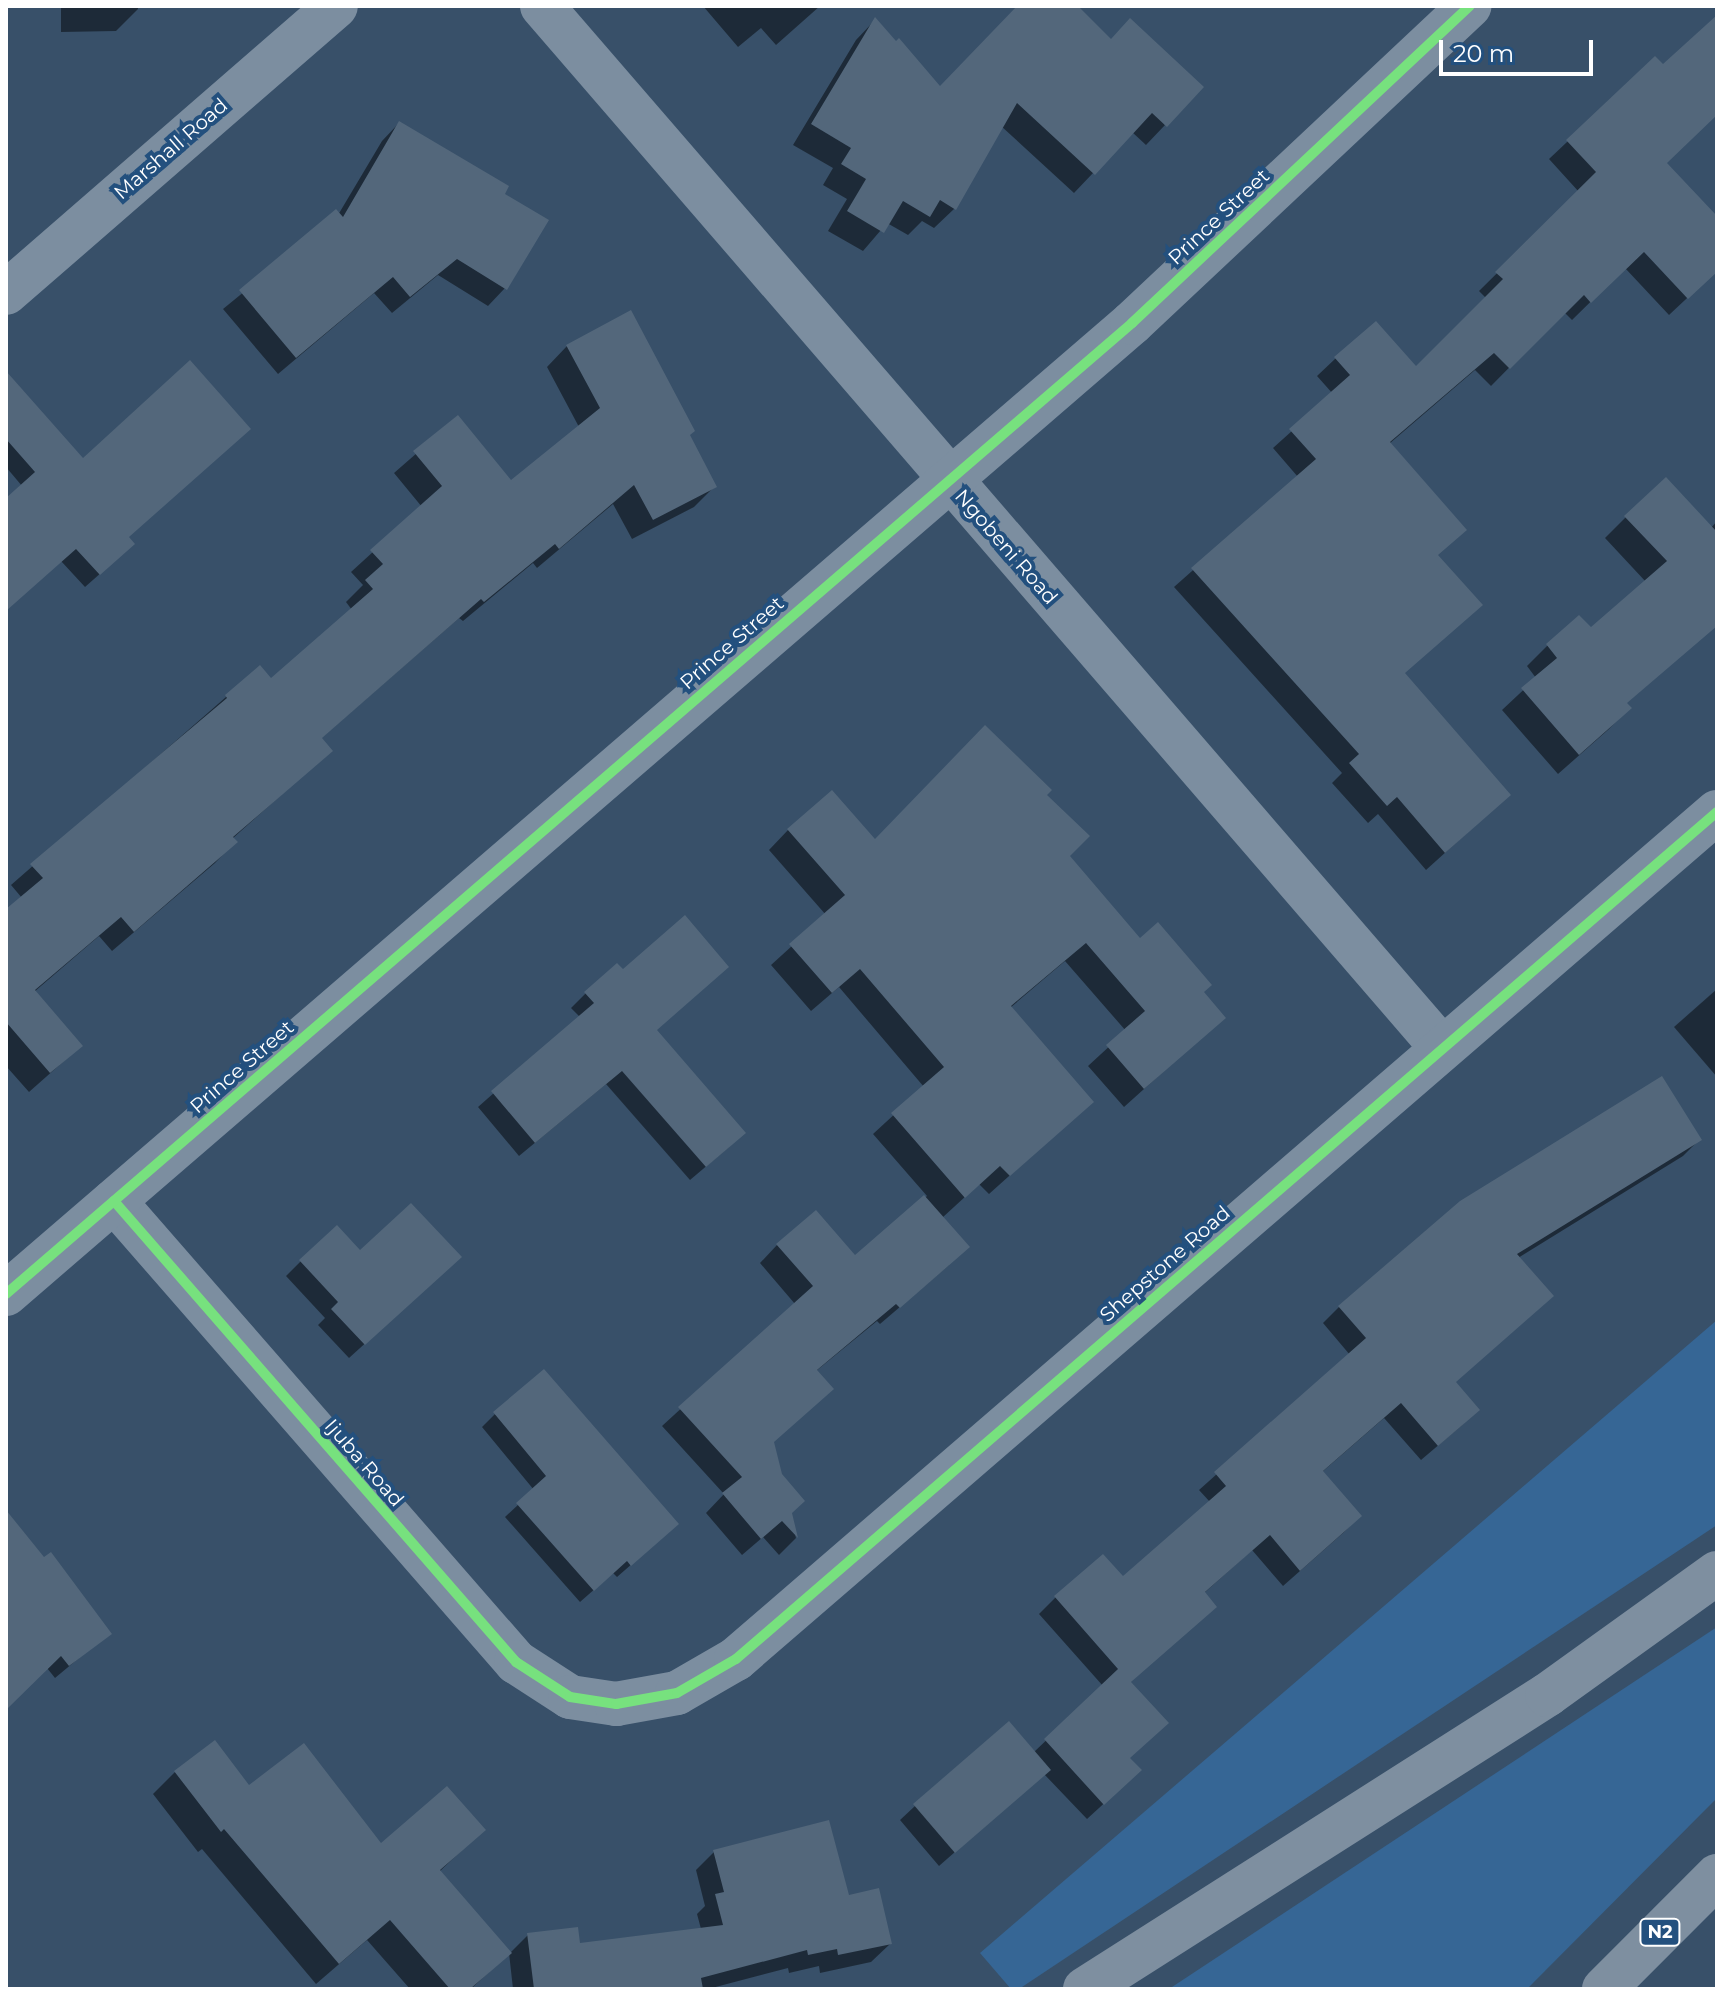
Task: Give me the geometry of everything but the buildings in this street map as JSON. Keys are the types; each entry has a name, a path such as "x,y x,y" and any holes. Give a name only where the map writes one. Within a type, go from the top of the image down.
{"highway":[{"path":"1085,1989 1547,1695 1717,1573"},
{"name":"N2","path":"1604,1989 1717,1876"}],"street":[{"name":"Marshall Road","path":"6,293 336,6"},
{"name":"Ngobeni Road","path":"542,6 948,481 1442,1048"},
{"name":"Prince Street","path":"6,1294 1132,323 1469,6"},
{"name":"Shepstone Road","path":"616,1704 677,1693 736,1659 1717,812"},
{"name":"Ijuba Road","path":"114,1201 516,1662 570,1697 616,1704"}],"shaded area":[{"path":"1717,1320 1717,1525 1019,1989 1011,1989 980,1953"},
{"path":"1717,1627 1717,1798 1527,1989 1169,1989"}],"cycle path":[{"path":"6,1294 1132,323 1469,6"},
{"path":"114,1201 516,1662 570,1697 616,1704 677,1693 736,1659 1717,812"}]}
